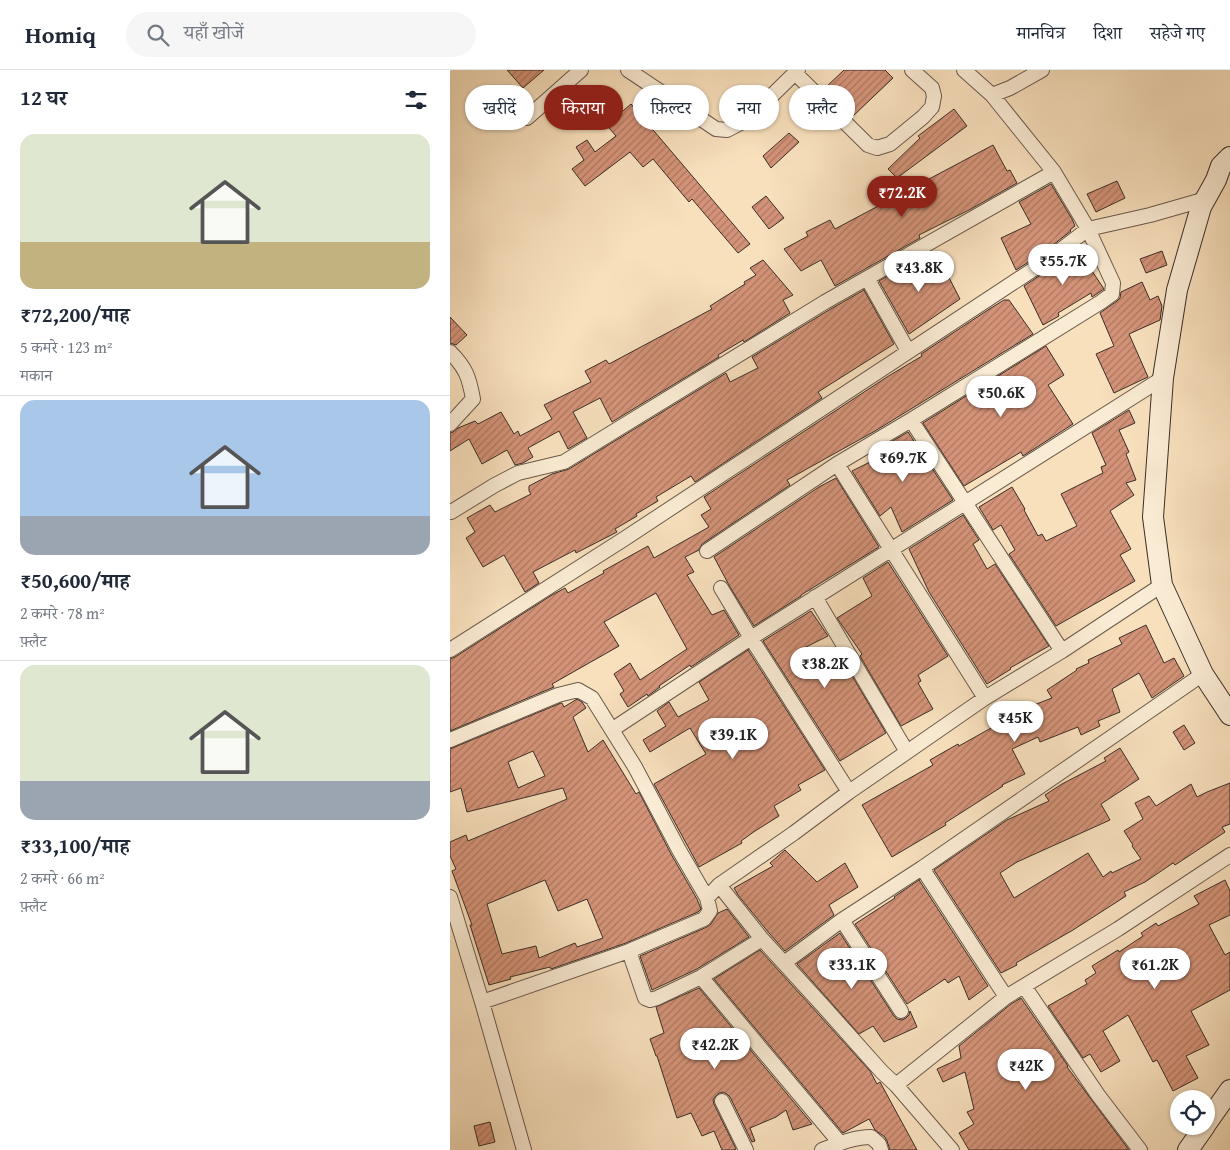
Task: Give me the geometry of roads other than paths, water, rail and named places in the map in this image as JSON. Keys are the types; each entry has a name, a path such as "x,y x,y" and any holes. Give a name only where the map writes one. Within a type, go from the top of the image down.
{"street":[{"path":"534,112 581,70"},
{"path":"628,70 716,129 726,130 748,119 797,71 868,145 877,148 890,144 923,117 932,107 934,96 932,88 912,70"},
{"path":"707,551 837,464 1112,294 1113,283 1088,229 1054,172 992,95 964,70"},
{"path":"992,95 1010,88 1042,70"},
{"path":"1230,157 1221,166 1223,179 1201,208 1177,290 1163,378 1153,517 1162,585 1203,674 1230,715"},
{"path":"451,512 518,473 564,462 825,302 1054,172"},
{"path":"450,650 624,539 1046,261 1088,229 1150,215 1206,199"},
{"path":"867,278 908,351"},
{"path":"450,352 460,362 470,379 473,399 450,424"},
{"path":"612,730 815,597 1163,378"},
{"path":"911,420 1062,651"},
{"path":"837,464 986,698"},
{"path":"707,898 719,885 907,752 986,698 1062,651 1162,585"},
{"path":"721,588 849,792"},
{"path":"815,597 907,752"},
{"path":"784,963 842,920 922,868 1203,674"},
{"path":"450,740 558,695 578,690 592,698 635,767 707,898 710,912 704,919 629,952 482,1002"},
{"path":"896,1085 1006,997 1118,929 1230,856"},
{"path":"922,868 1006,997"},
{"path":"719,885 762,939 882,1072 896,1085 952,1150"},
{"path":"450,901 482,1002 524,1150"},
{"path":"842,920 901,1010"},
{"path":"629,952 645,998 650,1000 701,977 762,939"},
{"path":"701,977 840,1143"},
{"path":"1024,986 1098,1095 1140,1150"},
{"path":"1215,1112 1230,1090"},
{"path":"722,1101 746,1150"},
{"path":"1188,1150 1199,1135"},
{"path":"822,1150 861,1137 871,1137 879,1144 881,1150"}]}
